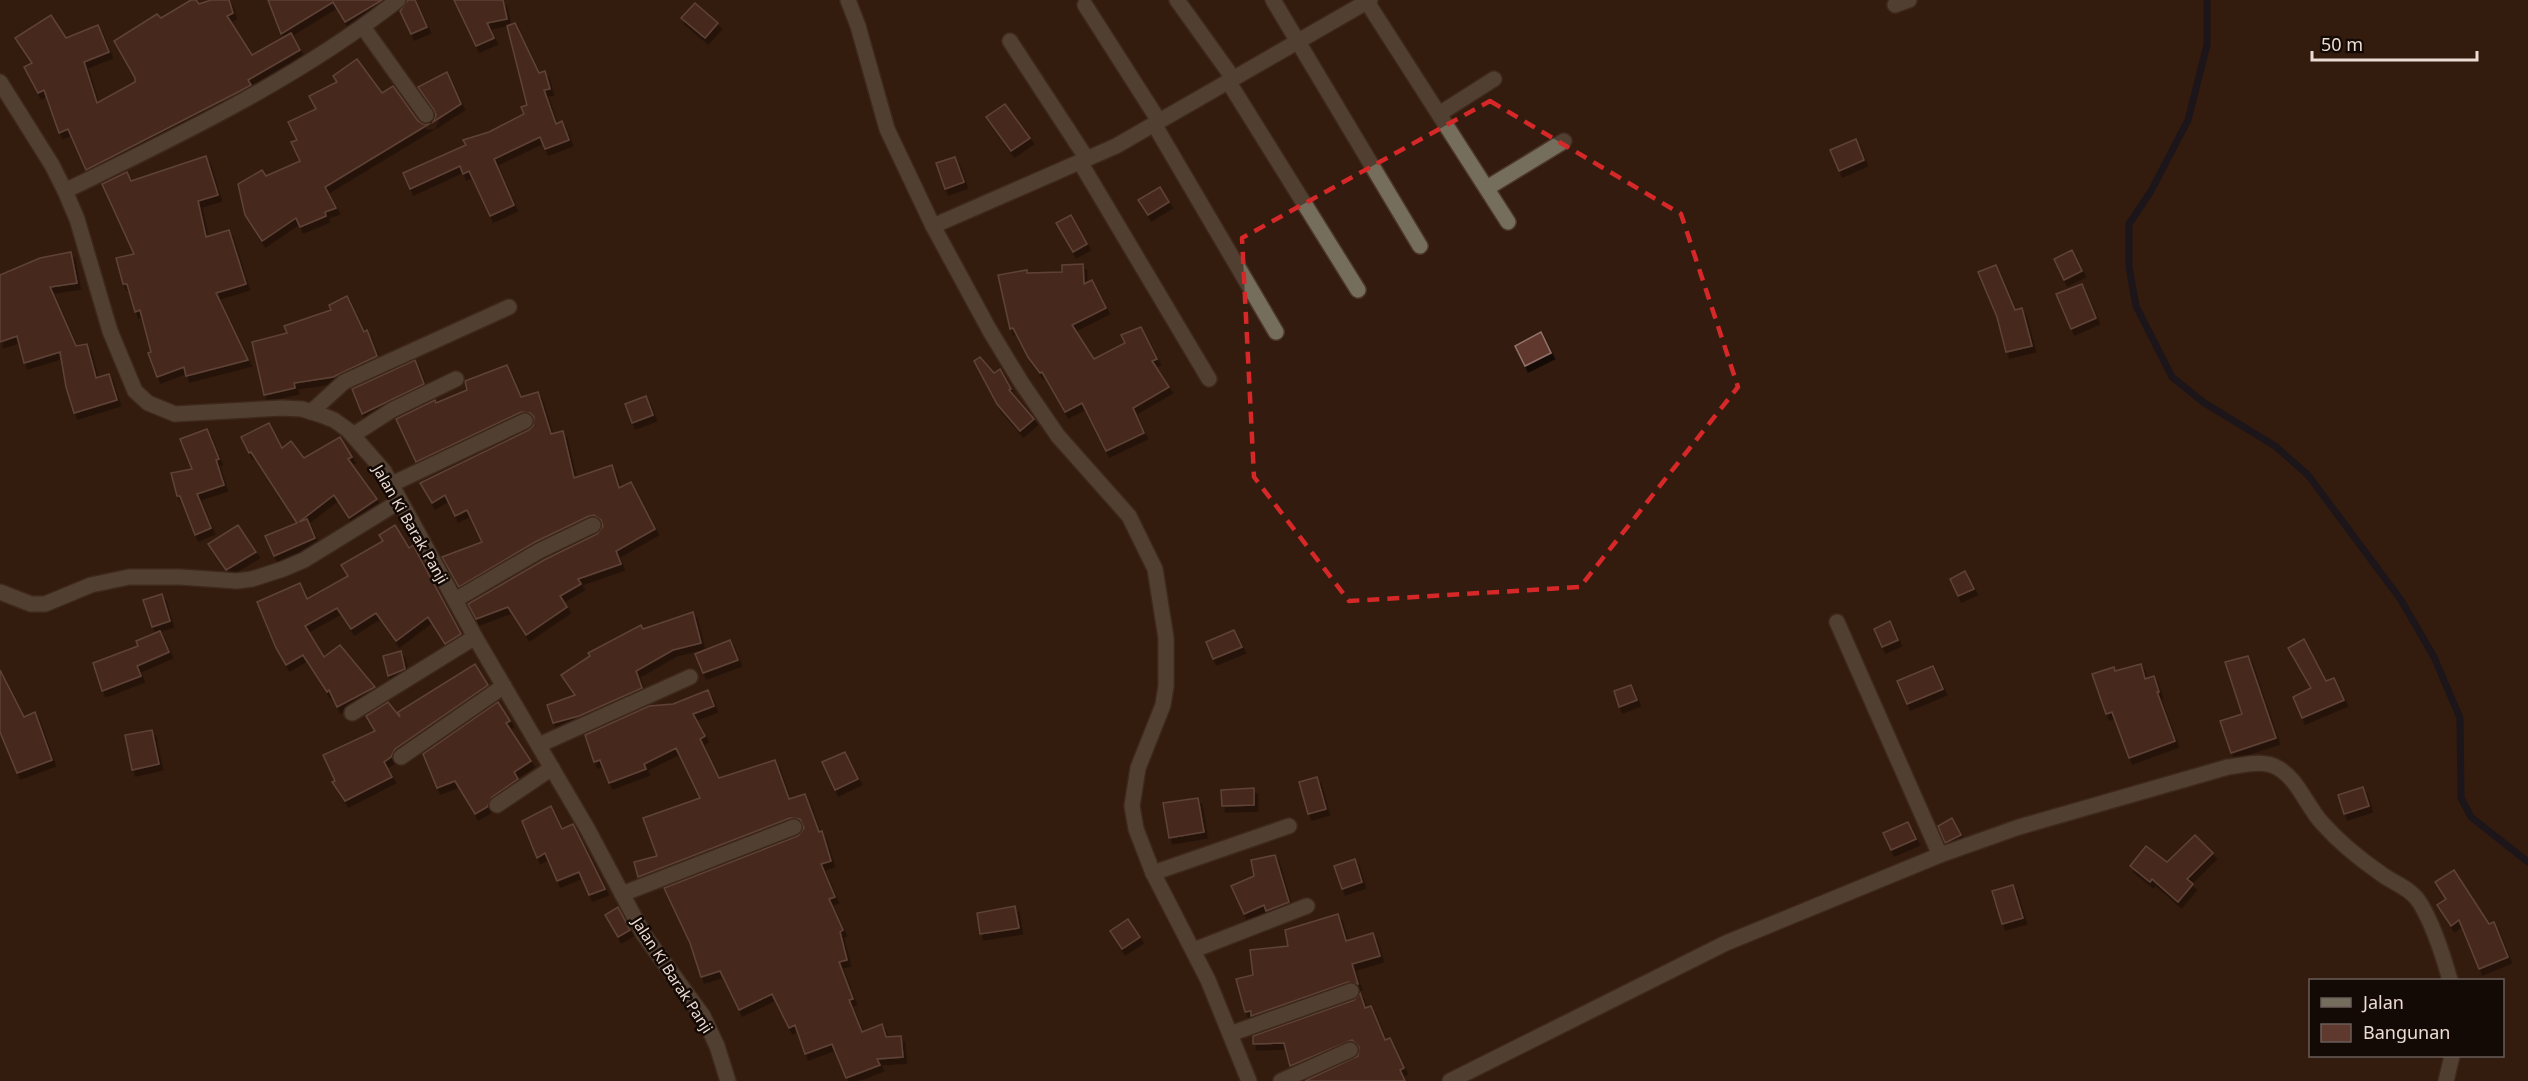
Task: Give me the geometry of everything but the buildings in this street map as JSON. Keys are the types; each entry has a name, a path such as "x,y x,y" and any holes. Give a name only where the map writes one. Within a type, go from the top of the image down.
{"street":[{"path":"65,191 175,138 263,89 363,27 398,0"},
{"path":"848,0 858,26 887,129 933,226 990,331 1021,382 1058,436 1129,516 1155,569 1166,639 1166,686 1159,716 1138,768 1132,806 1141,846 1194,950 1249,1081"},
{"path":"1177,0 1231,80 1358,290"},
{"path":"1273,0 1419,246"},
{"path":"933,226 1083,161 1156,123 1369,1 1508,222"},
{"path":"1085,5 1276,332"},
{"path":"363,27 426,115"},
{"path":"1010,41 1083,161 1209,379"},
{"path":"1439,114 1494,79"},
{"name":"Jalan Ki Barak Panji","path":"0,82 52,165 65,191 77,219 110,331 135,391 148,403 175,414 282,408 311,412 334,420 353,435 384,471 475,637 539,745 650,943 703,1016 717,1046 728,1081"},
{"path":"1486,188 1564,141"},
{"path":"311,412 344,382 509,307"},
{"path":"353,435 392,410 456,379"},
{"path":"392,484 525,421"},
{"path":"0,592 31,604 45,604 91,585 129,577 180,577 237,581 252,579 304,560 400,501"},
{"path":"455,600 539,551 593,525"},
{"path":"1837,622 1940,855"},
{"path":"351,713 475,637"},
{"path":"539,745 690,677"},
{"path":"401,757 504,686"},
{"path":"1450,1081 1726,943 1940,855 2019,827 2104,801 2228,767 2268,763 2278,768 2289,777 2322,824 2339,840 2382,874 2408,890 2419,902 2428,920 2449,979"},
{"path":"497,805 552,768"},
{"path":"1153,873 1289,826"},
{"path":"622,894 794,828"},
{"path":"1194,950 1307,906"},
{"path":"1230,1034 1351,991"},
{"path":"1281,1081 1350,1050"},
{"path":"2446,1081 2452,1057"}],"highlighted area":[{"path":"1490,101 1681,214 1738,387 1580,587 1349,601 1254,477 1242,238"}],"waterway":[{"path":"2207,0 2207,45 2188,120 2151,191 2129,224 2129,267 2136,306 2172,377 2203,402 2275,446 2308,475 2401,600 2434,657 2460,718 2461,798 2471,817 2528,862"}]}
